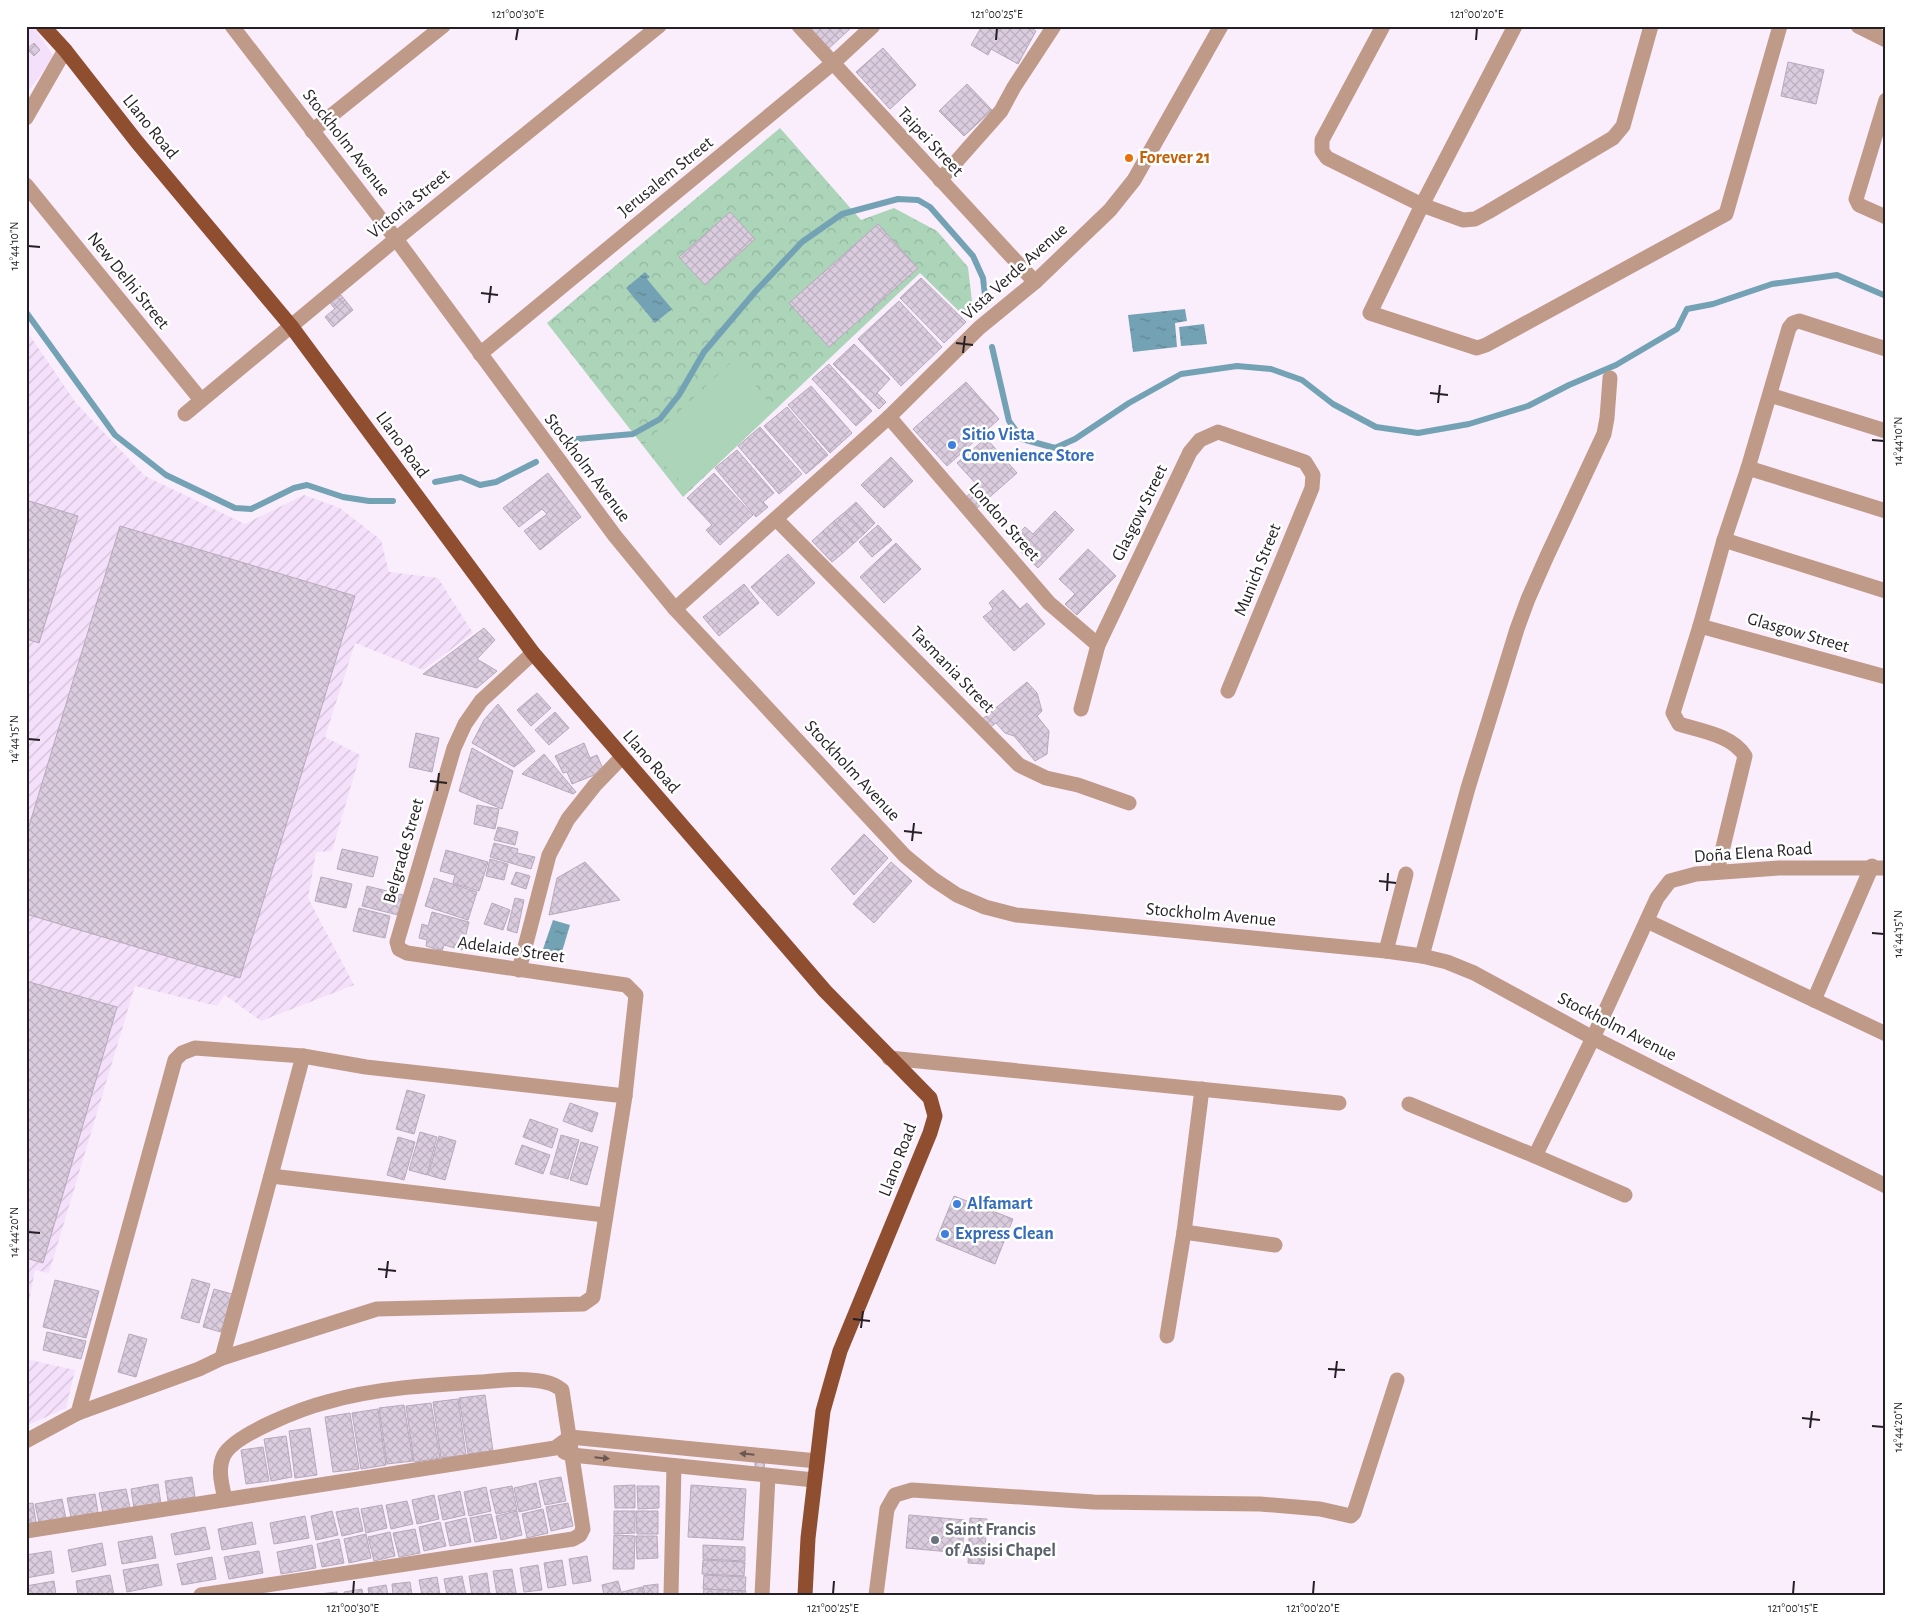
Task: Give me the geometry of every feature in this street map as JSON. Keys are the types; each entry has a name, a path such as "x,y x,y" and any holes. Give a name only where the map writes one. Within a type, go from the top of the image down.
{"main road":[{"name":"Llano Road","path":"43,26 65,50 137,142 291,326 533,653 825,991 850,1014 889,1058 930,1098 935,1116 930,1133 840,1351 823,1412 814,1480 805,1595"}],"street":[{"path":"312,131 443,26"},
{"name":"Victoria Street","path":"185,414 396,239 659,26"},
{"name":"Taipei Street","path":"799,26 1034,282"},
{"name":"Jerusalem Street","path":"480,354 833,63 873,26"},
{"path":"940,180 1001,111 1014,87 1054,26"},
{"name":"Vista Verde Avenue","path":"675,609 889,417 979,328 1034,282 1094,226 1123,195 1221,26"},
{"path":"1382,26 1322,140 1322,151 1327,158 1422,205 1463,220 1475,219 1613,138 1623,126 1651,26"},
{"path":"1515,26 1422,205 1370,313 1477,348 1486,345 1726,214 1780,26"},
{"path":"1858,26 1886,40"},
{"name":"Stockholm Avenue","path":"234,27 396,239 614,536 675,609 905,856 933,879 957,895 985,907 1016,915 1386,951 1447,962 1474,973 1593,1038 1886,1186"},
{"path":"26,118 65,50"},
{"path":"1886,100 1856,199 1859,205 1886,217"},
{"name":"New Delhi Street","path":"26,186 201,400"},
{"path":"1717,872 1745,756 1740,748 1732,742 1679,724 1673,713 1789,328 1793,323 1800,321 1886,349"},
{"path":"1422,956 1468,788 1517,630 1543,563 1604,434 1610,378"},
{"path":"1770,395 1886,431"},
{"name":"London Street","path":"889,417 1049,603 1098,645"},
{"name":"Glasgow Street","path":"1082,709 1098,645 1190,452 1200,440 1218,432 1305,462"},
{"name":"Munich Street","path":"1228,691 1312,488 1313,475 1305,462"},
{"path":"1748,468 1886,511"},
{"name":"Tasmania Street","path":"776,519 1019,765 1046,778 1078,785 1129,803"},
{"path":"1724,540 1886,591"},
{"name":"Glasgow Street","path":"1700,626 1886,677"},
{"name":"Belgrade Street","path":"397,942 454,748 465,724 481,701 533,653"},
{"path":"519,970 549,855 568,819 595,785 622,757"},
{"path":"1814,1000 1879,867"},
{"name":"Doña Elena Road","path":"1535,1156 1593,1038 1657,898 1670,881 1696,874 1717,872 1779,868 1879,867"},
{"path":"1386,951 1406,874"},
{"path":"1647,921 1886,1034"},
{"name":"Adelaide Street","path":"397,942 399,949 407,953 626,985 636,995 625,1096"},
{"path":"26,1441 78,1413 199,1369 222,1358 377,1309 583,1304 593,1297 625,1096 366,1067 303,1056 194,1048 182,1053 175,1060 78,1413"},
{"path":"222,1358 303,1056"},
{"path":"889,1058 1339,1103"},
{"path":"1167,1336 1184,1232 1202,1089"},
{"path":"1409,1104 1625,1195"},
{"path":"271,1176 605,1215"},
{"path":"1184,1232 1275,1244"},
{"path":"201,1595 574,1539 580,1535 583,1529 562,1390 551,1383 509,1380 425,1386 369,1393 293,1412 233,1444 224,1454 220,1466 225,1500"},
{"path":"876,1595 887,1509 895,1495 912,1490 1094,1502 1260,1504 1320,1509 1351,1516 1354,1513 1397,1380"},
{"path":"26,1532 555,1448 570,1437 816,1461"},
{"path":"555,1448 572,1455 814,1480"},
{"path":"671,1595 674,1466"},
{"path":"762,1595 768,1476"}],"shaded area":[{"path":"26,26 33,26 54,57 30,89 26,83"},
{"path":"26,330 76,403 145,476 245,524 304,495 340,508 381,540 389,572 438,578 473,633 423,670 355,643 325,737 360,755 332,851 316,852 308,898 354,985 261,1021 225,995 217,1006 135,986 49,1273 35,1270 26,1318"},
{"path":"26,1359 75,1370 66,1408 26,1426"}],"green space":[{"path":"780,128 861,220 894,208 937,231 968,267 973,310 965,317 920,273 683,497 547,323"},
{"path":"735,359 773,408 684,485 644,444"}],"water":[{"path":"645,272 650,277 647,279 672,309 655,323 626,288"},
{"path":"1185,309 1187,321 1175,323 1177,347 1133,352 1128,315"},
{"path":"1204,324 1207,344 1181,346 1179,327"},
{"path":"553,920 570,925 561,955 543,949"}],"building":[{"path":"805,26 853,26 827,50"},
{"path":"982,26 1027,26 1036,31 1018,64 991,49 988,55 971,45"},
{"path":"34,43 40,50 34,56 27,49"},
{"path":"883,48 916,85 890,109 856,72"},
{"path":"1788,62 1824,70 1816,104 1781,96"},
{"path":"967,84 992,110 964,136 939,111"},
{"path":"730,212 755,239 705,285 679,257"},
{"path":"878,224 918,268 829,347 789,303"},
{"path":"921,278 966,322 944,343 900,298"},
{"path":"341,295 345,300 335,309 330,303"},
{"path":"345,300 353,310 333,327 325,317"},
{"path":"899,301 942,347 901,386 858,339"},
{"path":"854,344 890,379 877,393 886,402 879,409 833,364"},
{"path":"829,364 872,411 856,426 812,379"},
{"path":"966,382 999,419 947,466 913,429"},
{"path":"811,386 852,433 830,453 788,405"},
{"path":"787,407 828,455 806,474 764,426"},
{"path":"760,427 802,474 779,494 738,446"},
{"path":"986,438 1017,473 976,509 966,497 978,486 957,463"},
{"path":"737,450 774,493 763,502 768,507 756,517 715,468"},
{"path":"891,457 913,481 884,508 861,485"},
{"path":"548,473 581,517 540,550 524,531 547,514 542,509 519,527 503,508"},
{"path":"714,473 753,515 720,545 706,530 712,525 687,498"},
{"path":"26,500 78,516 39,643 26,639"},
{"path":"856,502 875,523 865,533 845,512"},
{"path":"1055,511 1074,530 1038,568 1021,552 1025,548 1014,538 1025,527 1033,534"},
{"path":"845,512 865,533 854,543 834,521"},
{"path":"834,521 854,543 843,553 823,531"},
{"path":"878,525 892,540 872,557 859,542"},
{"path":"120,526 355,596 240,978 26,914 26,836"},
{"path":"823,531 843,553 832,562 812,541"},
{"path":"896,543 921,569 884,603 860,577"},
{"path":"1088,549 1116,576 1077,615 1065,604 1075,594 1059,579"},
{"path":"788,554 815,583 778,616 751,587"},
{"path":"744,584 759,603 719,636 703,617"},
{"path":"1003,590 1020,609 1027,603 1045,624 1014,651 983,617 993,609 989,603"},
{"path":"484,628 495,640 477,659 497,671 477,688 423,674"},
{"path":"1027,682 1037,693 1042,711 1037,716 1049,731 1047,754 1035,761 1014,736 1005,733 996,723 988,729 980,721"},
{"path":"537,693 551,708 531,726 517,710"},
{"path":"498,704 535,751 514,767 472,743 484,720"},
{"path":"555,712 569,728 549,745 535,730"},
{"path":"416,733 439,738 432,772 409,767"},
{"path":"584,743 590,758 597,755 604,771 572,784 567,772 563,773 555,756"},
{"path":"472,748 513,771 502,809 459,791"},
{"path":"544,754 576,792 573,794 522,774"},
{"path":"477,805 499,809 495,829 474,824"},
{"path":"498,827 518,832 515,845 494,840"},
{"path":"864,834 888,858 854,895 831,869"},
{"path":"494,843 518,849 517,853 535,857 531,869 490,857"},
{"path":"342,849 378,857 373,877 337,869"},
{"path":"446,850 488,862 479,891 453,883 455,875 440,871"},
{"path":"490,859 508,864 504,880 486,876"},
{"path":"585,862 620,900 549,915 557,878"},
{"path":"891,862 912,881 874,923 853,904"},
{"path":"516,872 530,876 526,889 511,884"},
{"path":"321,877 352,884 346,908 315,901"},
{"path":"434,878 477,892 468,920 425,906"},
{"path":"367,886 403,895 398,915 362,906"},
{"path":"515,898 524,900 517,933 507,930"},
{"path":"492,903 510,910 503,930 484,924"},
{"path":"359,908 390,916 385,938 353,931"},
{"path":"432,912 469,922 462,950 444,945 442,951 426,946 427,940 419,938 422,924 428,926"},
{"path":"26,981 117,1007 43,1263 26,1258"},
{"path":"407,1090 425,1095 414,1134 396,1129"},
{"path":"570,1103 598,1113 592,1132 563,1121"},
{"path":"530,1119 558,1129 552,1148 523,1137"},
{"path":"420,1132 437,1137 427,1175 409,1170"},
{"path":"561,1135 579,1140 568,1179 550,1174"},
{"path":"439,1136 456,1141 445,1180 428,1175"},
{"path":"398,1137 415,1142 404,1180 387,1175"},
{"path":"581,1142 598,1147 587,1185 570,1180"},
{"path":"522,1145 550,1155 543,1174 515,1164"},
{"path":"954,1196 1013,1219 995,1264 936,1240"},
{"path":"192,1279 210,1284 199,1323 181,1318"},
{"path":"55,1280 99,1291 86,1338 43,1327"},
{"path":"214,1289 232,1294 221,1332 203,1327"},
{"path":"47,1332 86,1341 81,1359 43,1350"},
{"path":"129,1334 147,1339 136,1377 118,1372"},
{"path":"485,1395 493,1451 468,1454 459,1398"},
{"path":"458,1399 466,1455 441,1458 433,1402"},
{"path":"431,1403 440,1458 414,1462 406,1406"},
{"path":"404,1405 413,1461 387,1464 379,1408"},
{"path":"378,1409 386,1465 361,1469 352,1413"},
{"path":"350,1413 359,1469 333,1472 325,1417"},
{"path":"310,1428 317,1475 295,1478 289,1431"},
{"path":"286,1436 292,1477 271,1481 264,1439"},
{"path":"263,1447 269,1481 246,1484 241,1450"},
{"path":"755,1461 765,1462 764,1468 755,1467"},
{"path":"192,1477 195,1497 168,1501 165,1481"},
{"path":"561,1477 566,1501 545,1505 539,1481"},
{"path":"536,1483 541,1507 519,1512 514,1488"},
{"path":"158,1484 161,1504 134,1508 131,1489"},
{"path":"635,1485 635,1508 615,1508 614,1486"},
{"path":"691,1485 746,1489 743,1540 688,1537"},
{"path":"512,1486 517,1510 496,1514 490,1490"},
{"path":"637,1486 659,1486 659,1508 638,1509"},
{"path":"486,1487 491,1511 469,1516 464,1492"},
{"path":"126,1489 130,1508 103,1513 99,1493"},
{"path":"460,1491 465,1515 443,1520 438,1496"},
{"path":"95,1494 98,1513 71,1517 67,1498"},
{"path":"434,1495 439,1519 417,1524 412,1500"},
{"path":"62,1499 66,1519 39,1523 35,1504"},
{"path":"407,1501 413,1524 391,1529 386,1505"},
{"path":"33,1503 36,1522 26,1524 26,1504"},
{"path":"568,1503 573,1526 551,1531 546,1507"},
{"path":"382,1505 387,1528 366,1533 361,1509"},
{"path":"358,1508 363,1531 342,1536 336,1512"},
{"path":"543,1509 548,1533 527,1538 522,1514"},
{"path":"332,1511 338,1535 316,1540 311,1516"},
{"path":"517,1511 522,1535 501,1540 496,1516"},
{"path":"614,1511 635,1511 635,1533 614,1534"},
{"path":"636,1511 658,1511 658,1534 637,1534"},
{"path":"491,1514 497,1538 475,1542 470,1518"},
{"name":"Saint Francis of Assisi Chapel","path":"909,1515 965,1520 962,1553 906,1548"},
{"path":"305,1516 309,1538 274,1544 270,1523"},
{"path":"466,1518 471,1542 450,1546 445,1523"},
{"path":"970,1518 987,1519 984,1564 968,1563"},
{"path":"252,1522 256,1544 222,1550 218,1529"},
{"path":"440,1522 446,1546 424,1551 419,1527"},
{"path":"205,1527 210,1549 175,1555 171,1534"},
{"path":"415,1529 420,1553 399,1557 393,1533"},
{"path":"390,1532 395,1556 374,1561 368,1537"},
{"path":"366,1534 371,1558 349,1563 344,1539"},
{"path":"614,1535 635,1536 634,1569 613,1569"},
{"path":"152,1536 156,1558 122,1564 118,1542"},
{"path":"636,1536 657,1536 658,1558 637,1559"},
{"path":"339,1539 344,1563 322,1567 317,1544"},
{"path":"102,1543 106,1565 72,1572 68,1550"},
{"path":"312,1545 316,1568 281,1574 277,1552"},
{"path":"703,1545 745,1547 745,1561 703,1559"},
{"path":"51,1551 54,1573 26,1578 26,1555"},
{"path":"259,1551 263,1573 229,1579 224,1557"},
{"path":"587,1556 591,1581 573,1584 569,1559"},
{"path":"212,1557 216,1579 182,1585 177,1564"},
{"path":"562,1560 566,1585 548,1588 544,1563"},
{"path":"703,1560 745,1562 744,1576 702,1574"},
{"path":"158,1564 162,1585 127,1592 123,1570"},
{"path":"538,1565 542,1590 524,1592 520,1568"},
{"path":"512,1569 516,1593 497,1595 493,1571"},
{"path":"487,1573 490,1595 472,1595 469,1576"},
{"path":"110,1575 114,1595 78,1595 76,1581"},
{"path":"704,1575 746,1577 745,1591 703,1589"},
{"path":"462,1576 466,1595 447,1595 444,1579"},
{"path":"437,1577 440,1595 422,1595 419,1580"},
{"path":"54,1581 56,1595 26,1595 26,1586"},
{"path":"618,1581 622,1595 604,1595 602,1585"},
{"path":"410,1582 412,1595 393,1595 392,1584"},
{"path":"658,1584 658,1595 645,1595 643,1586"},
{"path":"386,1585 388,1595 369,1595 368,1588"},
{"path":"642,1587 644,1595 623,1595 622,1592"},
{"path":"362,1589 363,1595 344,1595 344,1592"},
{"path":"704,1589 746,1591 745,1595 703,1595"},
{"path":"337,1592 337,1595 319,1594"}],"waterway":[{"path":"567,442 577,439 633,434 660,419 679,395 704,352 755,292 802,242 842,214 898,199 918,200 930,207 973,256 983,278 986,304"},
{"path":"992,347 1009,421 1022,439 1055,448 1075,439 1129,403 1181,374 1237,366 1271,369 1302,380 1333,404 1376,427 1418,433 1469,424 1528,406 1569,385 1616,365 1677,329 1687,309 1713,304 1772,284 1837,275 1886,296"},
{"path":"26,312 115,435 166,475 235,508 251,509 294,488 307,485 343,497 369,501 393,501"},
{"path":"435,482 461,477 480,485 496,482 536,462"}],"place":[{"name":"Forever 21","path":"1129,158"},
{"name":"Sitio Vista Convenience Store","path":"952,445"},
{"name":"Alfamart","path":"957,1204"},
{"name":"Express Clean","path":"945,1234"},
{"name":"Saint Francis of Assisi Chapel","path":"935,1540"}]}
